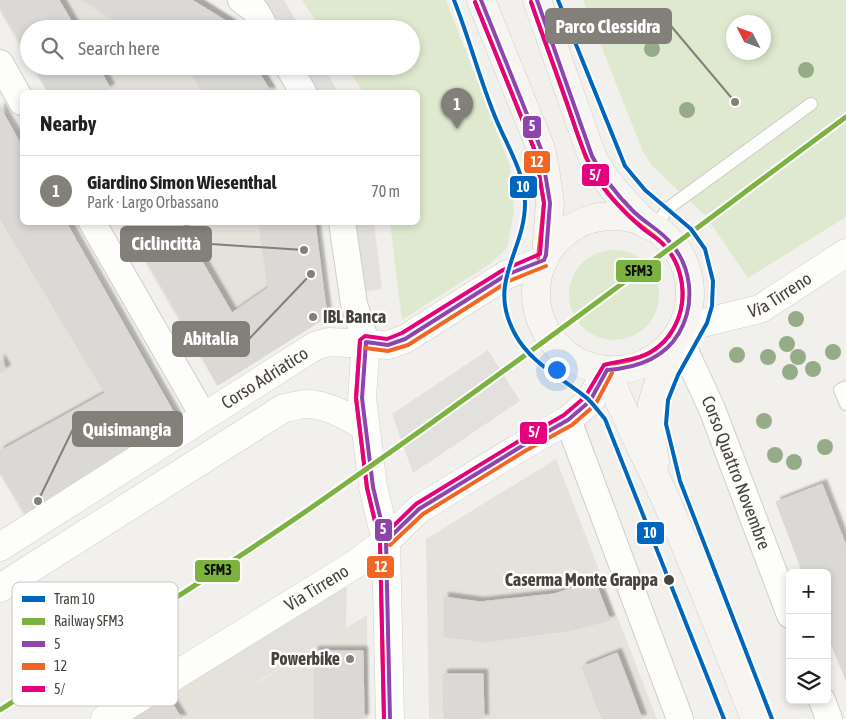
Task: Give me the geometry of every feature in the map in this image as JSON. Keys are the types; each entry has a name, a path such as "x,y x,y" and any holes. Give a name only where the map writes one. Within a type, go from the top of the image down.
{"main road":[{"path":"481,0 540,149 546,169 550,203 545,257 537,281 536,298 545,330 553,342 572,358 590,367 607,370 624,369 642,364 658,356 685,332"},
{"path":"537,0 592,156 599,170 614,191 675,248 688,277 690,293 685,332 652,404 652,439 657,480"},
{"path":"545,257 557,241 567,232 594,219 622,217 633,219 651,227"},
{"path":"607,370 626,419 657,480 693,561 755,719"}],"street":[{"path":"241,0 256,11 261,20"},
{"path":"0,63 20,98"},
{"path":"293,75 302,90"},
{"path":"94,225 204,416"},
{"path":"342,225 354,304 377,344 363,376 362,398 373,487 386,541 390,719"},
{"name":"Via Tirreno","path":"685,332 760,309 846,253"},
{"name":"Corso Adriatico","path":"3,539 315,346 330,342 377,344 406,339 506,275 545,257"},
{"name":"Corso Quattro Novembre","path":"685,332 688,357 712,409 789,614"},
{"name":"Via Tirreno","path":"178,674 357,563 386,541 419,509 568,420 590,401 607,370"},
{"name":"Corso Adriatico","path":"0,588 284,408 306,404 328,408 364,426"},
{"path":"568,420 680,719"},
{"path":"823,704 829,719"},
{"name":"Via Tirreno","path":"105,719 126,706"}],"lane":[{"path":"651,227 667,209 811,104"},
{"path":"846,388 840,390 846,404"}],"shaded area":[{"path":"0,0 205,0 235,20 20,20 20,46 0,12"},
{"path":"240,0 284,0 296,20 258,20"},
{"path":"37,75 268,75 277,90 46,90"},
{"path":"293,75 328,75 337,90 302,90"},
{"path":"0,103 20,139 20,225 69,225 181,420 26,519 0,475"},
{"path":"123,225 318,225 328,317 217,386"},
{"path":"342,225 374,225 382,289 353,293"},
{"path":"488,350 520,401 413,473 392,414"},
{"path":"556,459 657,719 429,719 426,539"},
{"path":"347,569 346,628 250,686 226,645"},
{"path":"367,615 368,719 125,719 146,706 178,706 178,686 231,653 251,686"}],"green space":[{"path":"302,0 446,0 510,166 514,211 507,248 490,264 402,320 390,225 420,225 420,90 362,90 352,75 420,75 420,20 315,20"},
{"path":"583,0 846,0 846,217 748,278 704,214 653,167 643,152"},
{"path":"614,250 631,253 646,263 656,278 659,295 656,312 646,327 631,337 614,340 597,337 582,327 572,312 569,295 572,278 582,263 597,253"}],"building":[{"path":"4,0 59,0 71,20 20,20 20,41 0,7 0,2"},
{"path":"83,0 192,0 224,20 113,20"},
{"path":"39,75 103,75 110,88 106,90 48,90"},
{"path":"192,75 261,75 270,90 202,90"},
{"path":"0,107 20,142 20,225 68,225 178,420 27,516 0,471 0,451 105,393 0,218"},
{"path":"126,225 182,225 189,239 148,263"},
{"path":"259,225 315,225 327,316 218,385 191,337 232,313 268,288"},
{"path":"189,239 232,313 191,337 148,263"},
{"path":"0,359 6,369 0,373"},
{"path":"822,484 846,546 846,680 831,644 831,569 801,569 776,502"},
{"path":"595,581 610,620 572,630 484,642 444,636 444,597 480,602 554,594"},
{"path":"314,651 363,651 364,719 314,719"},
{"path":"617,653 642,719 602,719 582,667"},
{"path":"443,674 483,674 484,719 444,719"},
{"path":"153,706 174,706 182,719 132,719"}],"tram line":[{"name":"10","path":"454,0 498,125 514,157 524,191 523,221 505,282 504,298 507,315 515,334 530,354 548,370 588,399 605,419 724,719"},
{"name":"10","path":"558,0 625,166 645,190 691,229 705,249 713,281 712,306 707,323 678,375 668,400 666,424 680,481 772,719"}],"rail line":[{"name":"SFM3","path":"178,596 294,520 400,446 846,117"},
{"name":"SFM3","path":"0,710 12,702"}],"transit line":[{"name":"5","path":"481,0 541,149 550,203 544,260"},
{"name":"5","path":"537,0 596,164 627,205 668,240 676,250 687,273 689,285 688,309 679,333 673,342 657,356 648,360 628,367 607,370"},
{"name":"12","path":"475,2 535,151 544,203 538,258"},
{"name":"5/","path":"384,719 380,542 367,488 356,398 360,340 365,336 387,339 402,333 503,270 540,254 544,203 535,151 475,2"},
{"name":"12","path":"531,2 590,166 605,189 622,209 662,243 675,262 682,283 683,295 679,317 674,328 662,344 645,355 627,361 607,364"},
{"name":"5/","path":"382,537 416,504 564,415 585,397 604,365 634,359 651,352 672,331 679,317 682,303 682,288 680,273 674,259 662,243 641,227 615,202 594,173 586,157 531,2"},
{"name":"5","path":"366,342 388,345 405,339 506,275 544,260"},
{"name":"12","path":"365,348 388,351 408,345 509,281 546,266"},
{"name":"12","path":"360,342 356,398 367,488 380,542 384,719"},
{"name":"5","path":"366,342 362,398 373,487 386,541 390,719"},
{"name":"5","path":"386,541 419,509 568,420 590,401 607,370"},
{"name":"12","path":"390,545 423,514 525,451 572,425 595,405 612,373"}],"place":[{"name":"Parco Clessidra","path":"735,102"},
{"name":"Giardino Simon Wiesenthal","path":"457,129"},
{"name":"Ciclincittà","path":"304,250"},
{"name":"Abitalia","path":"311,274"},
{"name":"IBL Banca","path":"313,317"},
{"name":"Quisimangia","path":"38,501"},
{"name":"Caserma Monte Grappa","path":"669,580"},
{"name":"Powerbike","path":"350,659"}]}
